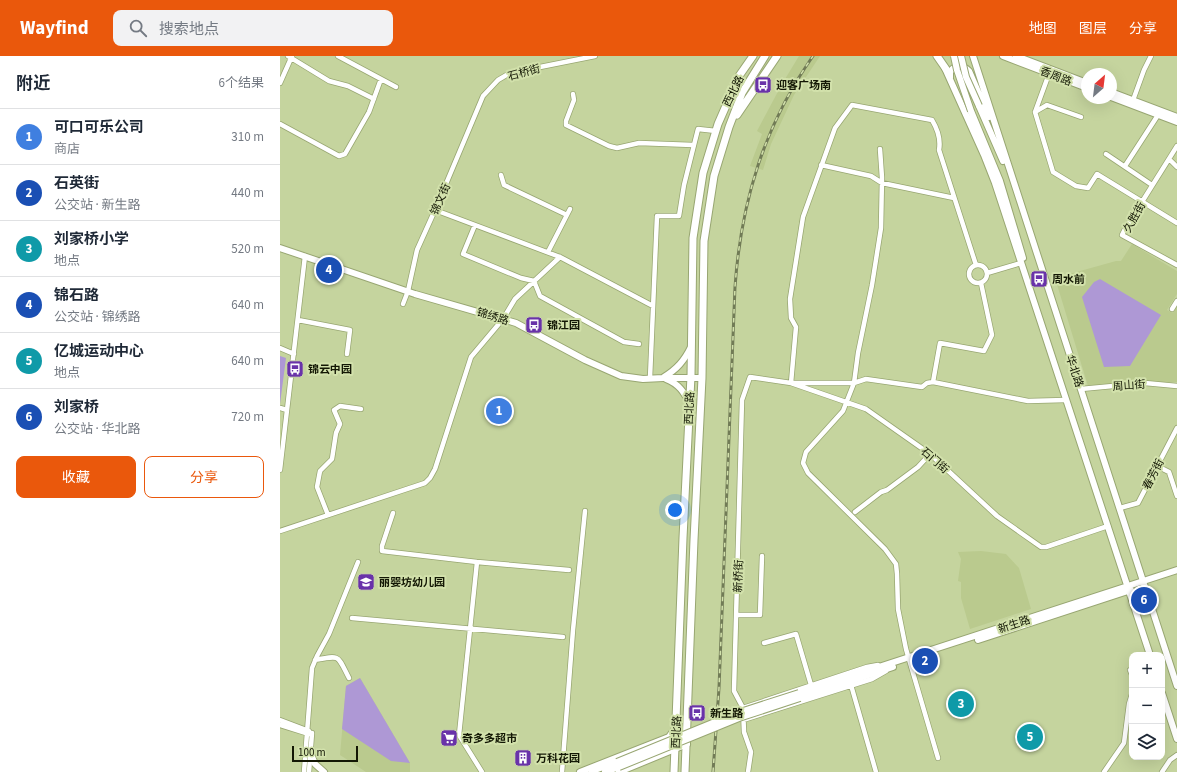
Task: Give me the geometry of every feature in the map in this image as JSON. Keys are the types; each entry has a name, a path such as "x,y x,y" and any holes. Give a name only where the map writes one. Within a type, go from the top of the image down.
{"highway":[{"name":"西北路","path":"685,768 681,747 672,738 676,725 683,530 690,404 693,238 702,173 716,131 739,76 753,56"},
{"name":"西北路","path":"674,769 681,747 694,540 702,378 704,241 714,176 729,127 742,93 765,56"},
{"path":"729,127 777,56"},
{"path":"939,56 946,69"}],"main road":[{"path":"954,56 957,70 971,111 989,152 1014,225 1022,250 1027,281"},
{"path":"961,56 966,77 999,149 1030,242 1041,264"},
{"name":"华北路","path":"973,56 1143,580 1175,672 1177,686"},
{"path":"976,65 977,56"},
{"name":"香周路","path":"1004,56 1081,81"},
{"name":"香周路","path":"1016,56 1081,85"},
{"path":"950,79 950,72 955,67 962,66 968,71 1002,144"},
{"name":"华北路","path":"946,69 995,183 1149,652"},
{"path":"1117,95 1158,115 1177,122"},
{"path":"1117,98 1177,117"},
{"name":"锦绣路","path":"280,248 408,291 503,319 531,331 612,373 630,378 702,378"},
{"path":"663,378 673,372 680,365 685,359 692,345"},
{"path":"663,378 680,387 690,404"},
{"name":"新生路","path":"606,772 737,713 799,696 1128,589 1143,580 1177,570"},
{"path":"1165,702 1177,739"},
{"path":"580,772 672,738"},
{"path":"618,767 657,756 681,747"},
{"path":"310,752 315,764 324,772"},
{"path":"657,756 666,756 670,758 673,761 674,769"},
{"name":"新生路","path":"591,772 618,767"}],"street":[{"path":"338,56 396,87"},
{"name":"石桥街","path":"484,96 498,80 510,73 595,56"},
{"path":"1132,102 1151,56"},
{"path":"280,83 290,57 329,81 348,86 374,99"},
{"path":"1050,71 1035,112 1053,172 1076,186 1088,188 1097,174 1177,223"},
{"path":"280,124 339,156 345,154 368,112 381,79"},
{"path":"572,94 574,100 566,124 609,146 617,148 638,143 693,145"},
{"name":"锦文街","path":"403,304 408,291 417,250 484,96"},
{"path":"976,265 939,150 940,142 937,128 932,120 852,105 835,128 803,217 790,298 790,318 796,327 791,383 854,383 866,379 922,387 927,383 934,382 1028,401 1066,400"},
{"path":"1035,112 1047,105 1081,117"},
{"path":"1125,166 1158,115"},
{"path":"650,378 657,216 678,216 698,128 716,131"},
{"name":"久胜街","path":"1177,146 1122,235 1177,265"},
{"path":"880,149 882,183 881,228 872,285 858,353 854,383 843,411 808,448 803,463 808,473 893,558 897,569 898,609 909,660 938,758"},
{"path":"1106,154 1152,185"},
{"path":"1169,159 1177,167"},
{"path":"821,165 871,176 882,183 954,198"},
{"path":"502,175 504,185 567,215"},
{"path":"548,252 570,209"},
{"path":"435,210 560,256 652,306"},
{"path":"475,225 464,254 521,278 534,281"},
{"path":"280,470 305,256"},
{"path":"280,531 425,483 430,478 435,468 471,357 503,319 515,299 560,256"},
{"path":"987,273 1021,263"},
{"path":"976,265 984,268 987,273 986,279 981,283 972,282 969,277 969,271 976,265"},
{"path":"534,281 540,296 624,342 639,344"},
{"path":"934,382 940,343 984,351 992,335 981,283"},
{"path":"1172,309 1177,301"},
{"path":"298,320 350,330 347,354"},
{"path":"280,348 294,354"},
{"name":"石门街","path":"750,377 791,383 866,409 930,454 996,516 1041,547 1046,548 1108,526"},
{"name":"新桥街","path":"748,772 751,752 744,732 743,708 734,691 742,400 750,377"},
{"name":"周山街","path":"1081,389 1145,384 1177,386"},
{"path":"328,515 317,487 320,471 332,459 336,433 340,424 334,410 340,406 361,409"},
{"path":"280,408 287,410"},
{"name":"春芳街","path":"1120,508 1138,503 1177,428"},
{"path":"855,512 918,467 930,454"},
{"path":"1157,466 1169,472 1177,496"},
{"path":"562,772 573,630 585,511"},
{"path":"393,513 382,546 382,551 477,562 569,570"},
{"path":"736,615 760,615 762,556"},
{"path":"304,772 309,733 312,668 329,634 358,562"},
{"path":"477,562 459,734 482,772"},
{"path":"352,618 563,637"},
{"path":"764,643 796,634 811,685"},
{"path":"315,660 336,657 339,658 349,678"},
{"path":"743,708 867,667 888,667"},
{"path":"743,720 876,677 888,667"},
{"path":"851,685 876,772"},
{"path":"1104,772 1124,743 1129,704"},
{"path":"280,720 309,733"},
{"path":"280,725 309,733"},
{"path":"309,733 309,772"},
{"path":"1162,772 1170,760 1177,755"}],"shaded area":[{"path":"799,56 820,56 794,95 771,144 763,170 750,166 762,134 757,131"},
{"path":"1132,244 1177,271 1177,294 1167,310 1173,313 1177,306 1177,382 1150,382 1088,386 1055,278 1116,261 1121,261"},
{"path":"1100,279 1161,315 1130,366 1104,367 1082,297 1094,282"},
{"path":"280,356 286,358 280,404"},
{"path":"981,551 1006,554 1019,568 1031,609 970,629 961,598 961,582 958,581 961,559 958,552"},
{"path":"360,678 410,763 410,772 366,772 340,755 346,686"},
{"path":"360,678 410,763 391,761 342,729 346,686"}],"railway":[{"path":"713,772 719,688 735,287 738,256 749,195 768,137 781,110 813,56"}],"place":[{"name":"迎客广场南","path":"763,85"},
{"name":"锦石路","path":"329,270"},
{"name":"周水前","path":"1039,279"},
{"name":"锦江园","path":"534,325"},
{"name":"锦云中园","path":"295,369"},
{"name":"可口可乐公司","path":"499,411"},
{"name":"丽婴坊幼儿园","path":"366,582"},
{"name":"刘家桥","path":"1144,600"},
{"name":"石英街","path":"925,661"},
{"name":"刘家桥小学","path":"961,704"},
{"name":"新生路","path":"697,713"},
{"name":"亿城运动中心","path":"1030,737"},
{"name":"奇多多超市","path":"449,738"},
{"name":"万科花园","path":"523,758"}]}
